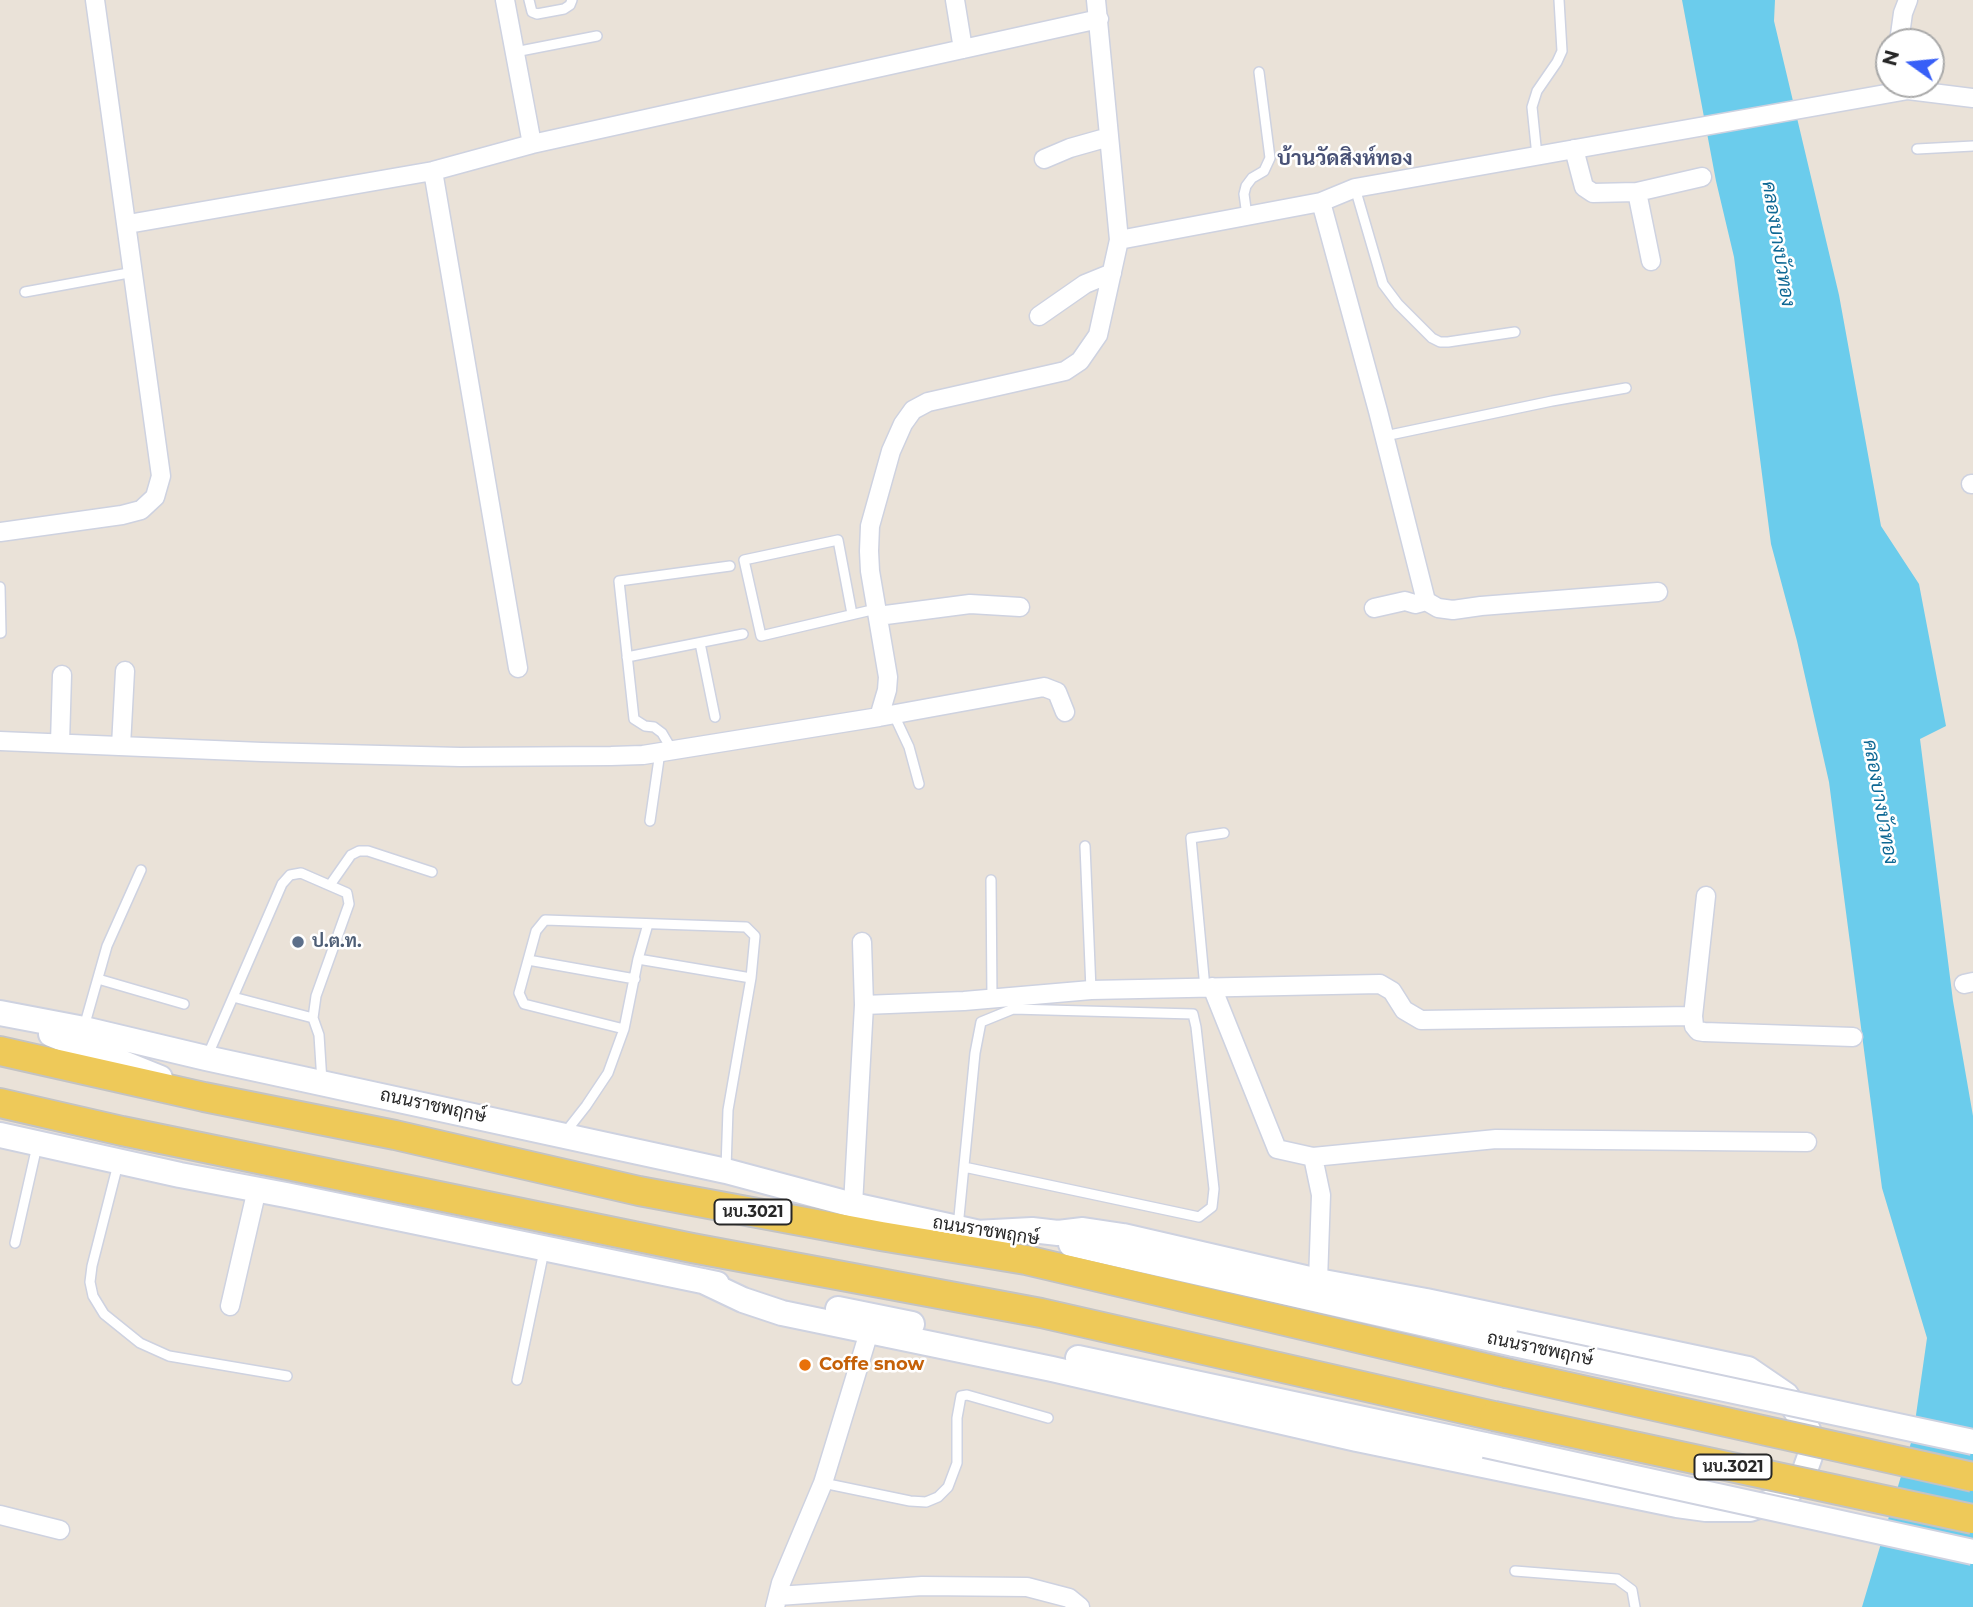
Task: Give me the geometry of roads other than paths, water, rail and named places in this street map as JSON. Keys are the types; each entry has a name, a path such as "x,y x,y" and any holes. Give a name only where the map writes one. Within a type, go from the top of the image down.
{"main road":[{"name":"ถนนราชพฤกษ์","path":"1,1013 726,1171 853,1205 967,1231 1079,1245 1514,1344 1973,1443"},
{"path":"1,1013 204,1097"},
{"name":"ถนนราชพฤกษ์","path":"0,1051 204,1097 395,1135 639,1191 1026,1261 1506,1373 1973,1477"},
{"name":"นบ.3021","path":"0,1103 122,1131 692,1248 1041,1313 1494,1416 1973,1519"},
{"path":"122,1131 286,1195"},
{"name":"นบ.3021","path":"0,1135 180,1175 1063,1354 1973,1552"},
{"path":"703,1281 743,1300 782,1313 1052,1368 1357,1439 1677,1505 1706,1509 1750,1509 1773,1501 1792,1489 1804,1473 1810,1456 1808,1430 1786,1395 1748,1369 1318,1281 1123,1236 1083,1230 1058,1233 1032,1230 967,1231"}],"street":[{"path":"0,532 141,510 155,497 161,476 96,0"},
{"path":"505,0 532,144"},
{"path":"955,0 963,49"},
{"path":"886,715 888,677 869,551 870,526 891,451 903,424 914,410 928,402 1065,371 1080,361 1098,335 1119,240 1096,0"},
{"path":"1901,28 1908,0"},
{"path":"128,224 433,171 532,144 1099,19"},
{"path":"1945,93 1973,98"},
{"path":"1119,240 1321,202 1355,188 1875,94"},
{"path":"1044,159 1070,148 1110,137"},
{"path":"1574,149 1584,187 1593,193 1637,192 1702,177"},
{"path":"433,171 518,668"},
{"path":"1637,192 1651,261"},
{"path":"1321,202 1385,436 1426,601"},
{"path":"1039,316 1085,284 1112,273"},
{"path":"1374,608 1405,601 1415,604 1426,601 1438,608 1453,610 1658,592"},
{"path":"877,612 970,604 1020,607"},
{"path":"121,746 125,671"},
{"path":"60,743 62,675"},
{"path":"0,740 261,752 460,757 611,756 666,751 1044,687 1057,692 1065,712"},
{"path":"1706,897 1693,1016 1694,1026 1698,1031 1853,1037"},
{"path":"853,1205 864,1004 862,942"},
{"path":"864,1004 1091,990 1380,984 1392,991 1404,1010 1421,1020 1693,1016"},
{"path":"1209,988 1277,1149 1313,1157 1496,1139 1807,1142"},
{"path":"1313,1157 1321,1195 1318,1281"},
{"path":"230,1306 257,1189"},
{"path":"869,1332 823,1483 776,1602 841,1600 922,1586 1027,1587 1069,1598 1080,1607"},
{"path":"0,1515 60,1530"}],"lane":[{"path":"529,0 532,12 537,13 564,9 572,0"},
{"path":"1537,156 1532,107 1537,91 1562,51 1559,0"},
{"path":"515,52 597,36"},
{"path":"1247,216 1244,194 1246,186 1252,178 1265,171 1270,158 1259,72"},
{"path":"1917,149 1973,146"},
{"path":"1355,188 1383,285 1432,338 1448,342 1514,332"},
{"path":"25,292 134,272"},
{"path":"1385,436 1626,388"},
{"path":"852,614 838,540 744,559 761,636 852,614 877,612"},
{"path":"650,821 666,751 662,733 634,719 619,581 730,566"},
{"path":"0,587 2,633"},
{"path":"627,657 743,635"},
{"path":"700,643 715,717"},
{"path":"886,715 909,747 919,784"},
{"path":"1209,988 1191,838 1224,833"},
{"path":"1084,846 1091,990"},
{"path":"330,886 351,855 359,851 368,850 432,872"},
{"path":"84,1029 107,946 141,870"},
{"path":"206,1058 282,884 290,875 301,873 347,893 349,904 324,967 316,996 313,1018 319,1035 322,1082"},
{"path":"991,880 992,998"},
{"path":"624,1030 524,1004 519,993 536,931 545,920 746,927 755,936 751,978 728,1110 726,1171"},
{"path":"563,1135 608,1073 624,1030 648,924"},
{"path":"638,959 751,978"},
{"path":"528,960 635,979"},
{"path":"98,979 184,1004"},
{"path":"233,996 313,1018"},
{"path":"964,1167 1199,1217 1212,1207 1214,1189 1193,1014 1013,1009 981,1022 975,1053 964,1167 967,1231"},
{"path":"15,1244 38,1143"},
{"path":"119,1160 90,1282 93,1296 104,1314 140,1343 169,1356 287,1376"},
{"path":"517,1380 545,1250"},
{"path":"823,1483 926,1502 939,1497 948,1487 957,1464 957,1427 961,1396 967,1395 1048,1418"},
{"path":"1515,1571 1617,1579 1632,1590 1635,1607"}],"water":[{"name":"คลองบางบัวทอง","path":"1682,0 1775,0 1774,21 1839,295 1881,526 1919,584 1946,726 1920,739 1953,1001 1973,1116 1973,1607 1862,1607 1913,1436 1927,1338 1882,1188 1829,782 1797,641 1771,544 1734,257 1716,181"}],"place":[{"name":"ป.ต.ท.","path":"298,942"},
{"name":"Coffe snow","path":"805,1365"}],"district":[{"name":"บ้านวัดสิงห์ทอง","path":"1345,159"}]}
